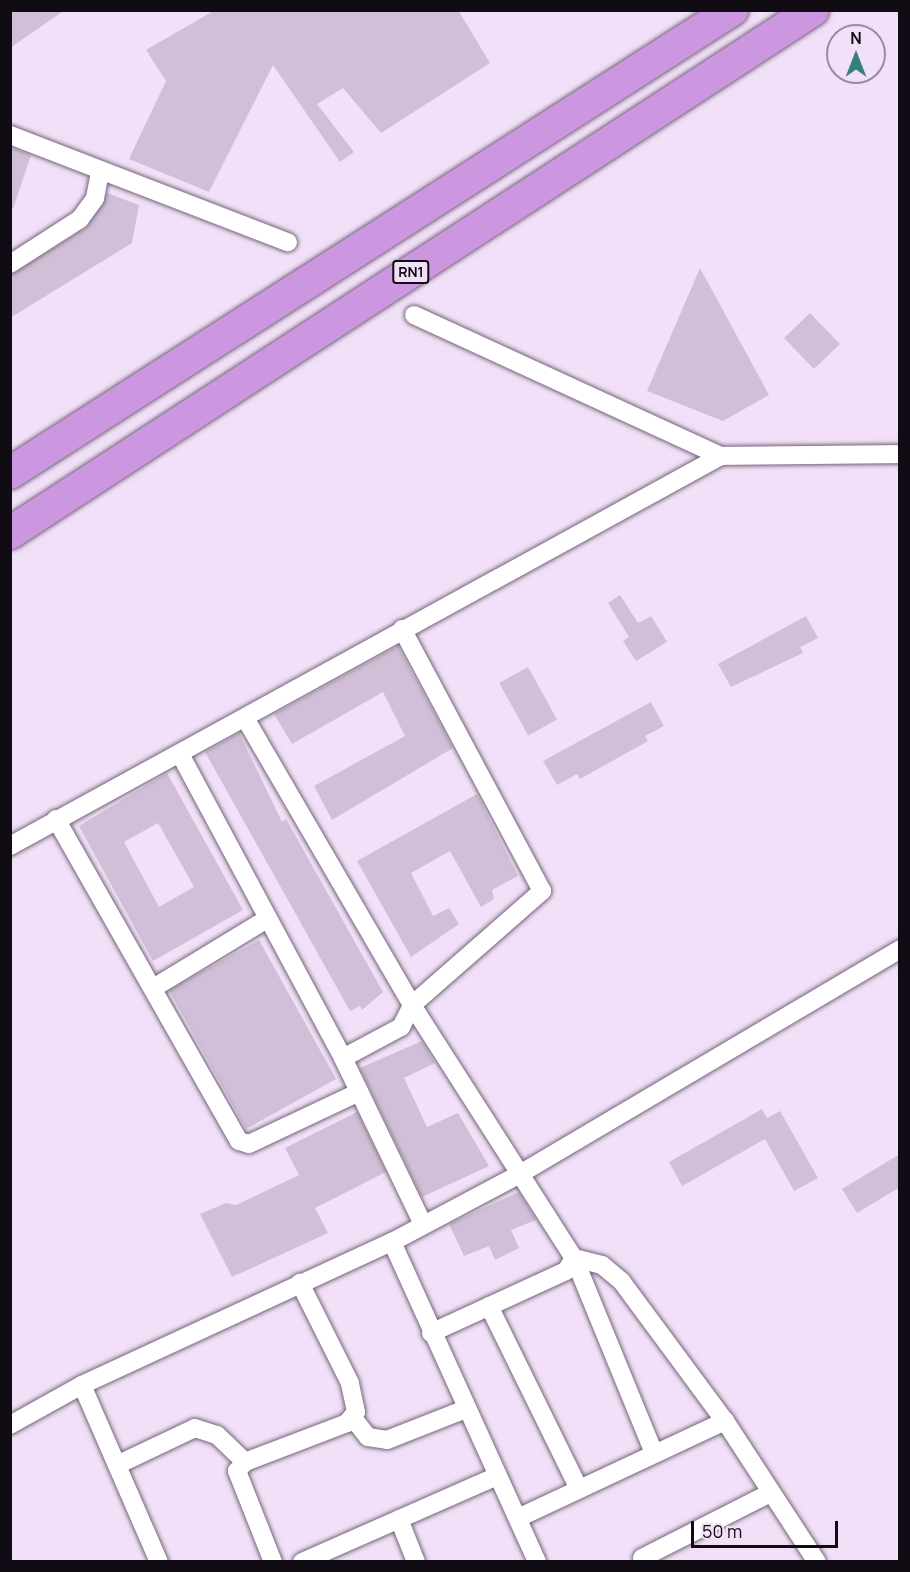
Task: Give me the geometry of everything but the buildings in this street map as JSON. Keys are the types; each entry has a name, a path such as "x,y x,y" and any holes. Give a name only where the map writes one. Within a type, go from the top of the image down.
{"highway":[{"path":"10,473 732,10"},
{"name":"RN1","path":"10,533 813,10"}],"street":[{"path":"10,135 100,172 288,242"},
{"path":"10,264 80,219 95,198 100,172"},
{"path":"414,315 721,456 900,454"},
{"path":"10,846 721,456"},
{"path":"343,1058 401,1027 412,1005 543,886 402,629"},
{"path":"245,718 412,1005 573,1258 654,1453"},
{"path":"180,754 343,1058 423,1224"},
{"path":"56,819 244,1144 359,1092"},
{"path":"155,987 267,920"},
{"path":"10,1425 82,1385 392,1242 520,1174 900,949"},
{"path":"392,1242 431,1333 537,1562"},
{"path":"431,1333 566,1271 573,1258"},
{"path":"573,1258 602,1265 622,1282 724,1421 817,1562"},
{"path":"300,1283 350,1383 353,1418 368,1437 387,1440 466,1409"},
{"path":"489,1306 579,1489"},
{"path":"82,1385 159,1562"},
{"path":"273,1562 236,1479 245,1462 353,1418"},
{"path":"518,1518 724,1421"},
{"path":"117,1465 195,1428 217,1435 245,1462"},
{"path":"302,1562 497,1476"},
{"path":"642,1558 771,1493"},
{"path":"399,1519 416,1562"}]}
